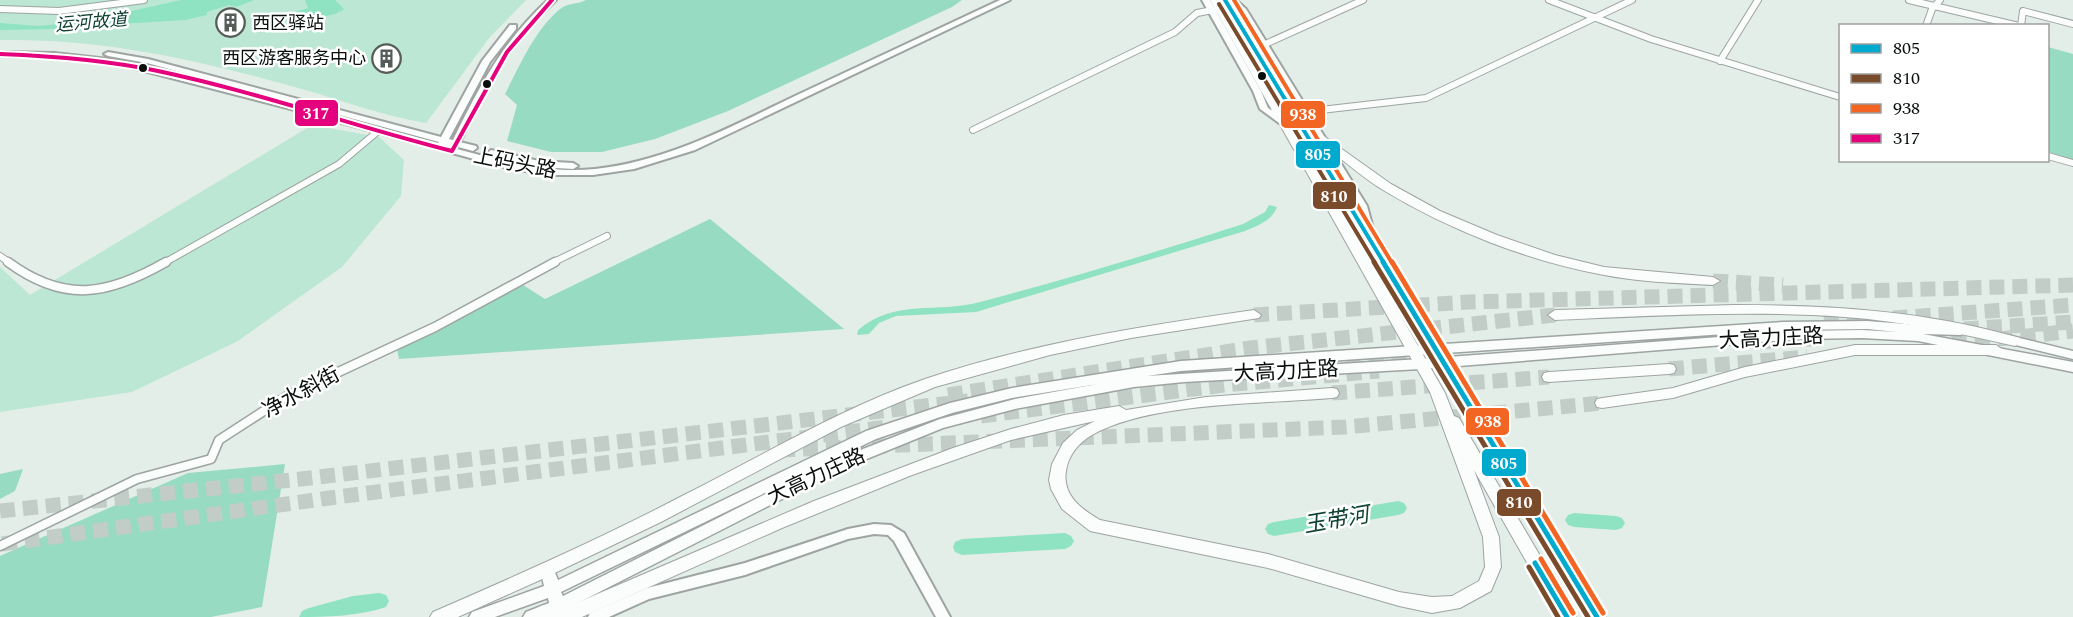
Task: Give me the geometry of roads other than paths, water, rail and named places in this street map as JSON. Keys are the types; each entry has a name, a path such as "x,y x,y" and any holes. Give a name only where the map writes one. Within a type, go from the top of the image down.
{"highway":[{"path":"1217,5 1253,49 1597,617"},
{"path":"1253,49 1282,121 1567,617"},
{"path":"1270,78 1293,94"},
{"path":"1318,135 1384,185 1411,201 1551,258 1645,277 1713,281"},
{"path":"1555,315 1758,309 1845,312 1929,322 2014,340"},
{"path":"439,617 532,576 686,502 826,426 930,383 1035,354 1105,338 1254,315"},
{"path":"1602,403 1673,393 1745,372 1844,351 1877,348 1996,350"},
{"path":"1549,377 1669,369"},
{"path":"1167,408 1101,424 1077,438 1066,450 1057,474 1059,488 1065,501 1080,517 1096,526 1268,561 1399,599 1432,604 1454,603 1485,586 1492,567 1491,537 1437,392"},
{"path":"551,615 858,489 998,436 1067,420 1167,408 1332,393"}],"main road":[{"path":"442,144 486,61 516,23 542,0"},
{"path":"454,147 507,46 521,28 552,0"},
{"name":"上码头路","path":"956,22 994,0"},
{"name":"上码头路","path":"121,59 377,132 442,144 486,155 527,169 568,173 615,169 652,161 721,135 1006,0"},
{"path":"1206,0 1217,5 1264,109 1282,121"},
{"path":"1232,0 1242,9 1253,49 1293,94 1362,206 1373,248"},
{"name":"上码头路","path":"0,48 121,59 411,132 442,144"},
{"name":"上码头路","path":"0,54 58,52"},
{"path":"402,138 411,132"},
{"name":"大高力庄路","path":"1438,356 1783,326 1867,325 1917,327 2014,340 2073,354"},
{"name":"大高力庄路","path":"477,617 553,589 871,435 950,408 1012,393 1137,371 1800,335 1862,334 1918,337 1996,350 2073,367"},
{"name":"大高力庄路","path":"551,615 786,488 940,424 1026,401 1134,382 1418,357"},
{"path":"595,617 658,590 745,569 848,534 874,529 891,530 899,537 943,617"},
{"path":"547,569 553,589 551,615"},
{"path":"532,576 537,594 551,615"}],"street":[{"path":"0,9 58,11 144,0"},
{"path":"1253,49 1363,0"},
{"path":"1549,0 1594,18 1720,61 1839,97"},
{"path":"1303,111 1426,98 1632,0"},
{"path":"1720,61 1758,0"},
{"path":"1908,0 2012,24"},
{"path":"1927,24 1940,0"},
{"path":"973,130 1175,32 1197,13 1217,5"},
{"path":"2020,24 2023,11 2073,24"},
{"path":"0,256 44,285 71,290 94,290 121,284 141,276 339,164 377,132"},
{"path":"2049,156 2073,163"},
{"name":"净水斜街","path":"0,546 137,479 211,459 219,440 287,396 435,327 512,283 608,236"}],"water":[{"name":"运河故道","path":"181,0 254,0 236,7 229,5 207,12 207,15 185,20 119,24 110,29 93,22 56,29 0,30 0,23 38,26 82,22"},
{"path":"305,0 335,0 344,9 335,14 299,22 288,14 308,8"},
{"path":"1269,205 1277,207 1272,216 1245,231 976,312 896,316 879,323 869,334 857,335 858,330 887,314 917,308 947,307 980,302 1046,284 1243,224 1265,212"}],"waterway":[{"name":"玉带河","path":"1274,529 1398,508"},
{"name":"玉带河","path":"1574,520 1616,523"},
{"name":"玉带河","path":"962,547 1065,541"},
{"name":"玉带河","path":"309,617 353,604 379,601"}],"tunnel":[{"path":"1713,281 1783,285"},
{"path":"1254,315 1469,302 2073,285"},
{"path":"1824,323 2073,305"},
{"path":"948,395 1250,348 1555,315"},
{"path":"1964,329 2073,322"},
{"path":"1952,344 2073,331"},
{"path":"1760,342 1825,338"},
{"path":"1277,369 1407,355"},
{"path":"1669,369 1807,357"},
{"path":"981,416 1225,385 1379,371"},
{"path":"1332,393 1549,377"},
{"path":"1020,396 1070,390"},
{"path":"0,511 301,479 968,401"},
{"path":"780,450 1345,427 1602,403"},
{"path":"906,425 950,420"},
{"path":"2,544 329,498 887,427"}],"place":[{"name":"西区驿站","path":"231,23"},
{"name":"西区游客服务中心","path":"387,58"}]}
